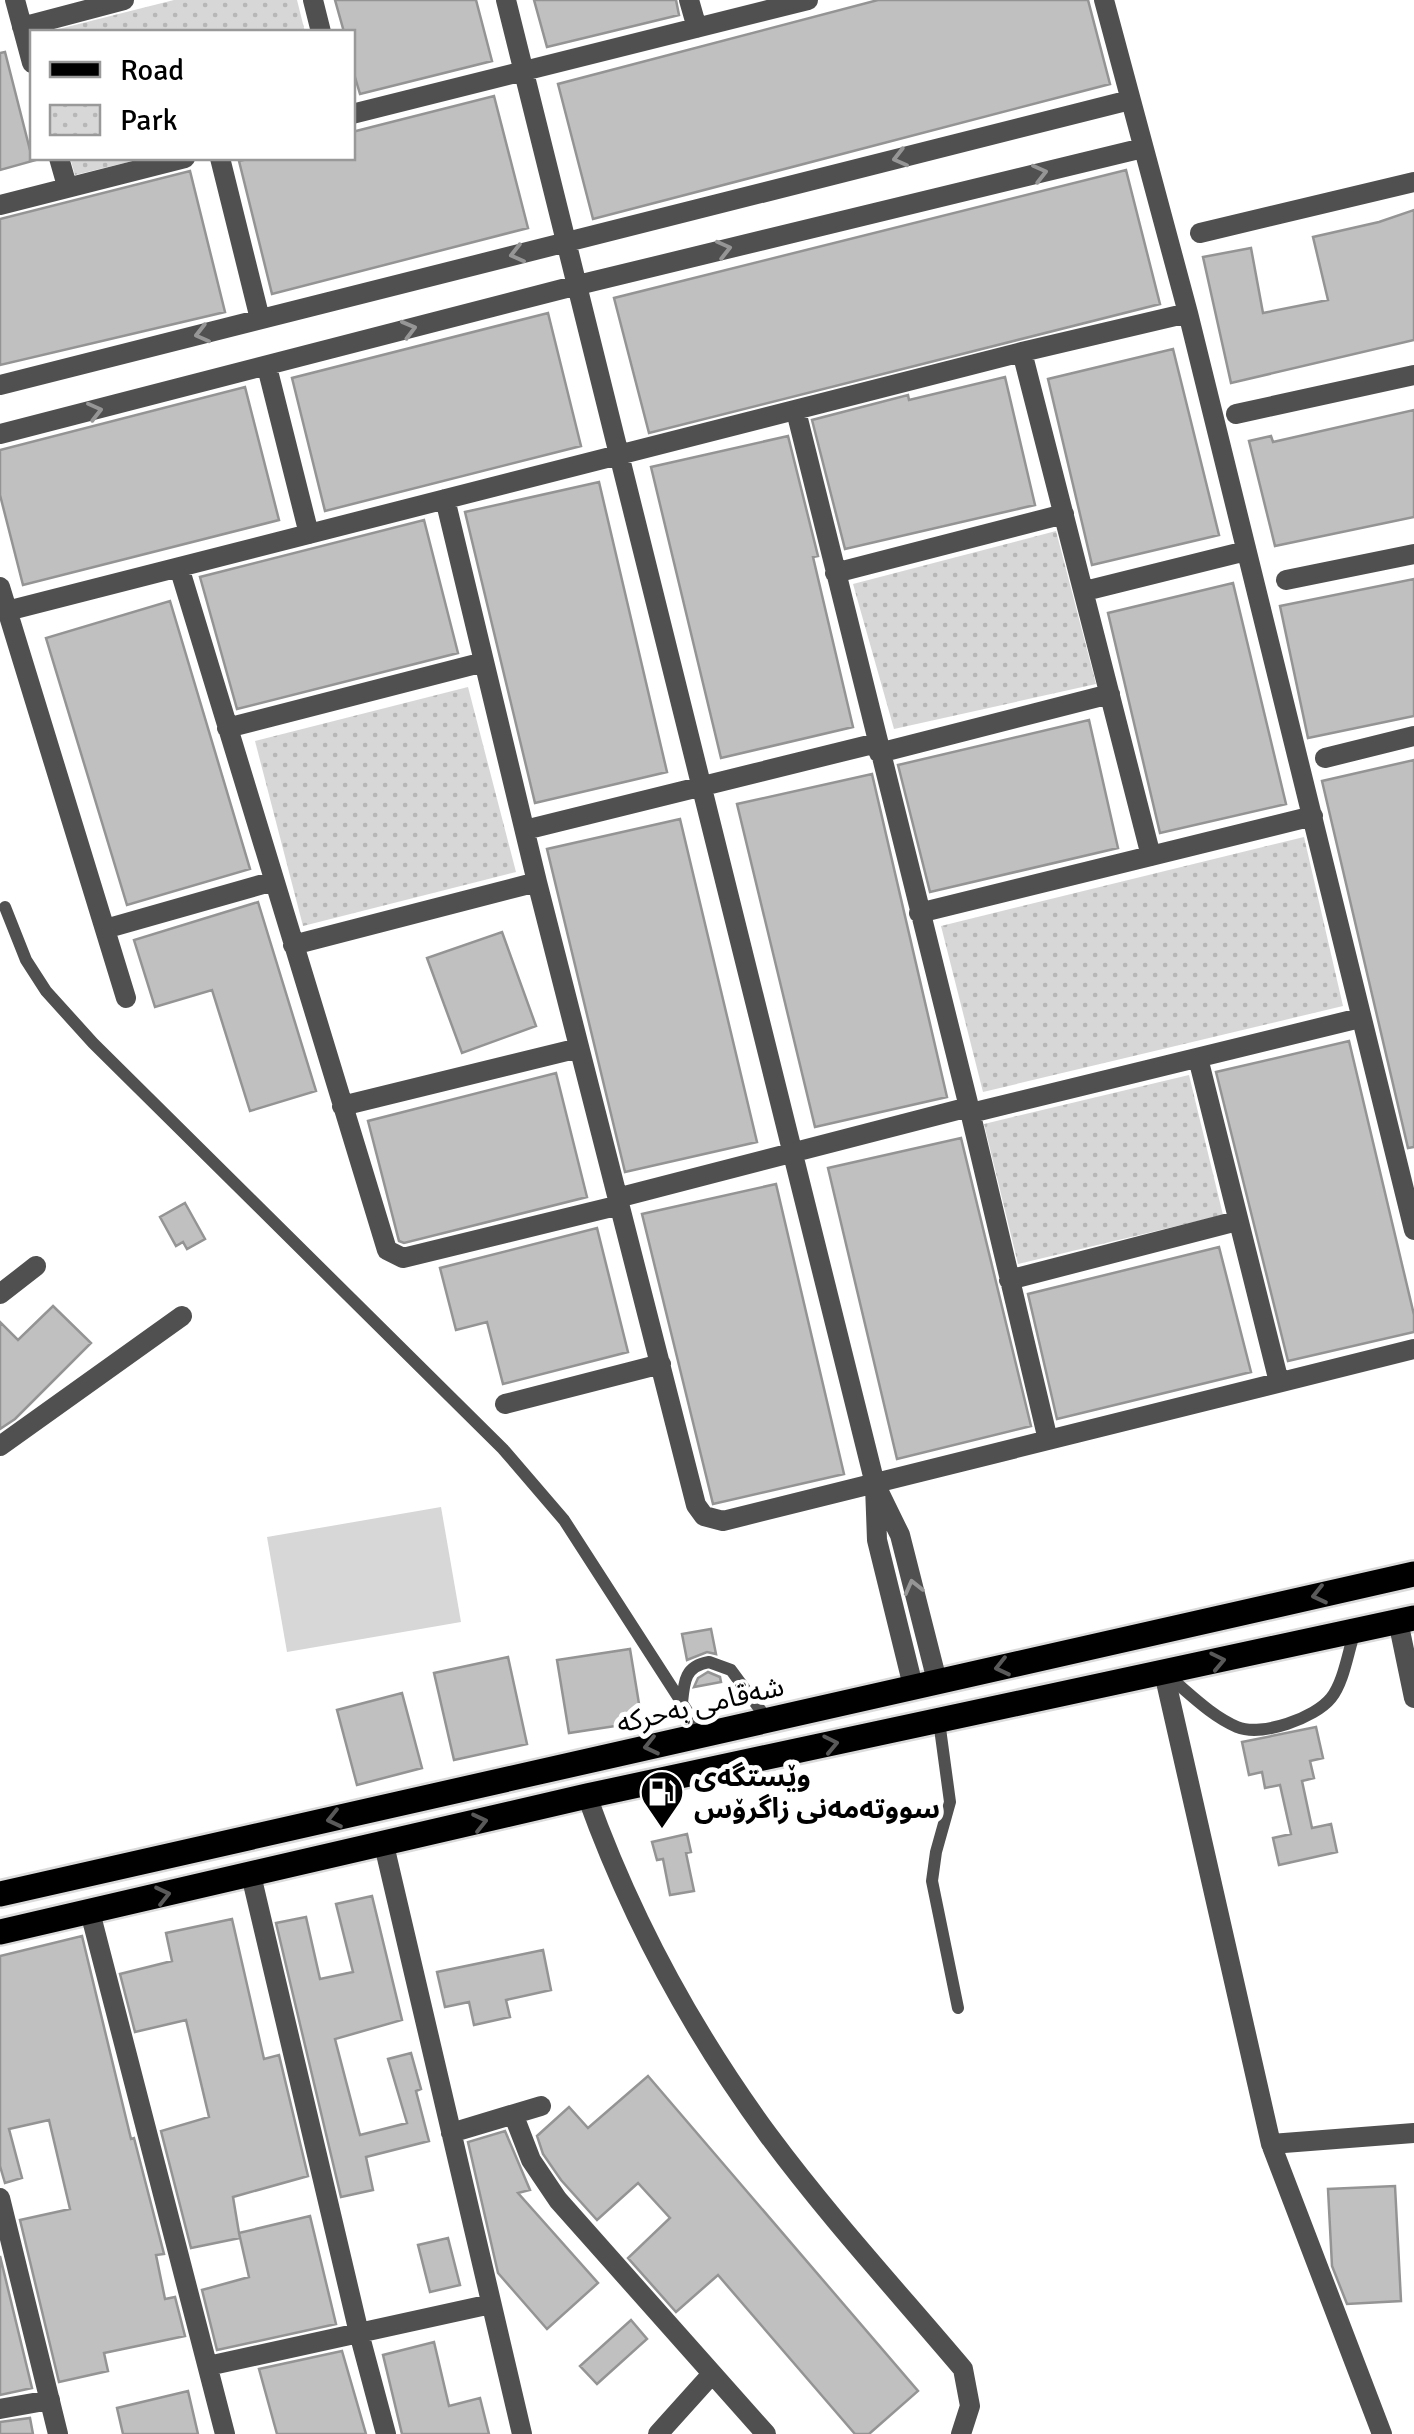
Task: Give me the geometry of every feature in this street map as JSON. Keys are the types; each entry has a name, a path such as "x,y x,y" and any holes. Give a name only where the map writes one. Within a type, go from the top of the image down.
{"main road":[{"name":"شەقامی بەحرکە","path":"0,1894 1414,1574"},
{"path":"0,1932 587,1796 1406,1620"},
{"path":"92,1874 95,1910"}],"street":[{"path":"15,0 30,55"},
{"path":"22,27 124,0"},
{"path":"314,0 321,30"},
{"path":"506,0 876,1484 900,1535 925,1684"},
{"path":"690,0 697,28"},
{"path":"355,113 808,0"},
{"path":"1104,0 1188,314 1414,1230"},
{"path":"0,385 1130,100"},
{"path":"0,434 578,285 1143,148"},
{"path":"60,160 68,186"},
{"path":"0,205 176,160"},
{"path":"220,160 260,319"},
{"path":"1200,233 1414,182"},
{"path":"7,611 1022,352 1188,314"},
{"path":"1022,352 1151,856"},
{"path":"268,367 309,534"},
{"path":"1236,414 1414,375"},
{"path":"796,411 1048,1440"},
{"path":"445,499 618,1201 696,1505 704,1516 724,1521 1414,1350"},
{"path":"835,572 1064,514"},
{"path":"1085,591 1246,551"},
{"path":"1286,580 1414,554"},
{"path":"179,567 384,1244 396,1258 618,1201 791,1151 1360,1018"},
{"path":"0,587 126,998"},
{"path":"227,728 484,662"},
{"path":"525,830 1110,694"},
{"path":"1324,758 1414,736"},
{"path":"919,913 1313,816"},
{"path":"105,929 274,882"},
{"path":"293,945 537,882"},
{"path":"342,1106 580,1048"},
{"path":"1198,1058 1279,1382"},
{"path":"1009,1280 1237,1221"},
{"path":"0,1294 36,1266"},
{"path":"0,1446 182,1316"},
{"path":"506,1404 660,1364"},
{"path":"1406,1620 1414,1698"},
{"path":"1164,1672 1271,2144 1382,2434"},
{"path":"587,1796 638,1921 700,2035 790,2162 963,2369 970,2406 961,2434"},
{"path":"384,1845 522,2434"},
{"path":"252,1874 386,2434"},
{"path":"95,1910 225,2434"},
{"path":"451,2133 541,2106"},
{"path":"514,2116 531,2160 551,2190 766,2434"},
{"path":"1271,2144 1414,2133"},
{"path":"0,2198 58,2434"},
{"path":"208,2366 492,2304"},
{"path":"658,2434 712,2374"},
{"path":"0,2409 50,2400"}],"lane":[{"path":"5,907 26,960 46,991 81,1030 503,1449 564,1520 702,1734"},
{"path":"1164,1672 1214,1713 1241,1729 1283,1725 1312,1716 1334,1696 1355,1631"},
{"path":"682,1702 684,1677 691,1668 709,1662 731,1670 767,1719"},
{"path":"940,1721 950,1802 932,1881 958,2008"}],"green space":[{"path":"174,0 297,0 304,30 55,30"},
{"path":"71,160 137,160 75,175"},
{"path":"1056,531 1096,684 894,729 853,584"},
{"path":"468,687 516,872 303,926 255,741"},
{"path":"1304,837 1343,1006 983,1092 941,926"},
{"path":"1189,1075 1223,1215 1018,1264 984,1124"},
{"path":"441,1507 461,1622 287,1652 267,1537"}],"building":[{"path":"335,0 476,0 492,61 360,94 355,77 355,30 343,30"},
{"path":"534,0 676,0 679,15 547,47"},
{"path":"878,0 1088,0 1110,84 593,219 558,84"},
{"path":"5,52 30,160 36,160 0,170 0,53"},
{"path":"494,96 528,228 272,294 239,161 355,160 355,131"},
{"path":"1126,170 1160,304 649,433 614,298"},
{"path":"190,171 225,312 0,365 0,219"},
{"path":"1414,210 1414,340 1231,383 1203,257 1251,248 1263,313 1328,300 1313,237"},
{"path":"548,313 581,446 325,511 292,378"},
{"path":"1173,349 1219,535 1092,565 1048,379"},
{"path":"1005,377 1035,505 845,549 812,420 908,395 909,400"},
{"path":"245,387 279,520 23,585 0,495 0,450"},
{"path":"1414,410 1414,517 1275,546 1249,441 1271,436 1273,442"},
{"path":"788,436 818,556 813,557 853,727 721,758 651,467"},
{"path":"599,482 667,772 535,803 465,512"},
{"path":"424,520 458,653 237,709 200,577"},
{"path":"1414,579 1414,716 1308,738 1280,606"},
{"path":"1233,583 1286,804 1160,833 1108,613"},
{"path":"170,601 250,869 127,905 46,638"},
{"path":"1089,720 1118,848 930,892 898,765"},
{"path":"1414,760 1414,1147 1408,1148 1322,781"},
{"path":"872,774 947,1097 815,1127 737,804"},
{"path":"680,819 757,1142 625,1172 547,849"},
{"path":"258,902 316,1091 250,1111 212,990 155,1007 134,940"},
{"path":"502,932 536,1026 462,1053 427,958"},
{"path":"1349,1041 1414,1315 1414,1332 1288,1361 1216,1072"},
{"path":"556,1073 587,1197 404,1243 399,1241 368,1121"},
{"path":"961,1138 1031,1426 897,1459 828,1168"},
{"path":"776,1184 844,1474 713,1504 642,1214"},
{"path":"185,1203 205,1239 187,1249 183,1242 176,1246 160,1217"},
{"path":"597,1228 628,1352 503,1384 487,1322 456,1330 440,1268"},
{"path":"1219,1247 1251,1372 1057,1419 1028,1294"},
{"path":"53,1306 91,1343 15,1419 0,1429 0,1322 18,1340"},
{"path":"711,1629 716,1654 707,1652 687,1660 682,1634"},
{"path":"630,1649 642,1722 569,1733 557,1660"},
{"path":"508,1657 527,1744 454,1760 434,1673"},
{"path":"708,1672 720,1677 721,1682 694,1687 698,1678"},
{"path":"402,1693 422,1768 357,1785 337,1710"},
{"path":"1316,1727 1323,1758 1310,1761 1314,1778 1302,1781 1312,1828 1331,1824 1337,1852 1279,1865 1273,1838 1291,1834 1280,1785 1265,1788 1262,1772 1249,1775 1242,1742"},
{"path":"687,1834 691,1852 686,1853 694,1891 670,1895 663,1859 657,1860 652,1842"},
{"path":"372,1896 402,2020 335,2039 360,2135 407,2123 388,2059 411,2053 429,2141 366,2157 373,2190 341,2197 276,1923 306,1917 320,1979 353,1972 336,1904"},
{"path":"232,1919 264,2059 279,2055 308,2176 233,2197 240,2238 191,2248 161,2131 209,2117 186,2020 135,2032 120,1974 172,1961 166,1933"},
{"path":"82,1936 131,2139 134,2138 164,2254 156,2255 165,2299 175,2297 185,2336 104,2353 108,2371 59,2382 20,2220 70,2209 49,2120 9,2129 22,2178 5,2183 0,2166 0,1956"},
{"path":"543,1950 551,1990 506,2000 510,2017 474,2025 469,2002 445,2007 437,1972"},
{"path":"648,2076 918,2391 869,2434 855,2434 718,2275 676,2312 628,2258 670,2218 638,2183 597,2220 543,2154 537,2136 569,2107 588,2128"},
{"path":"505,2131 530,2190 518,2193 598,2283 547,2329 498,2273 468,2142"},
{"path":"1395,2186 1401,2301 1347,2304 1332,2266 1328,2189"},
{"path":"310,2216 336,2324 217,2350 202,2290 249,2277 239,2233"},
{"path":"448,2238 460,2285 430,2292 418,2245"},
{"path":"0,2256 32,2388 0,2395"},
{"path":"631,2320 647,2339 597,2384 580,2366"},
{"path":"434,2342 449,2406 480,2398 489,2434 402,2434 383,2355"},
{"path":"342,2351 366,2434 277,2434 259,2369"},
{"path":"188,2391 198,2434 123,2434 117,2408"},
{"path":"30,2418 33,2434 0,2434 0,2422"}],"place":[{"name":"وێستگەی سووتەمەنی زاگرۆس","path":"662,1830"}]}
